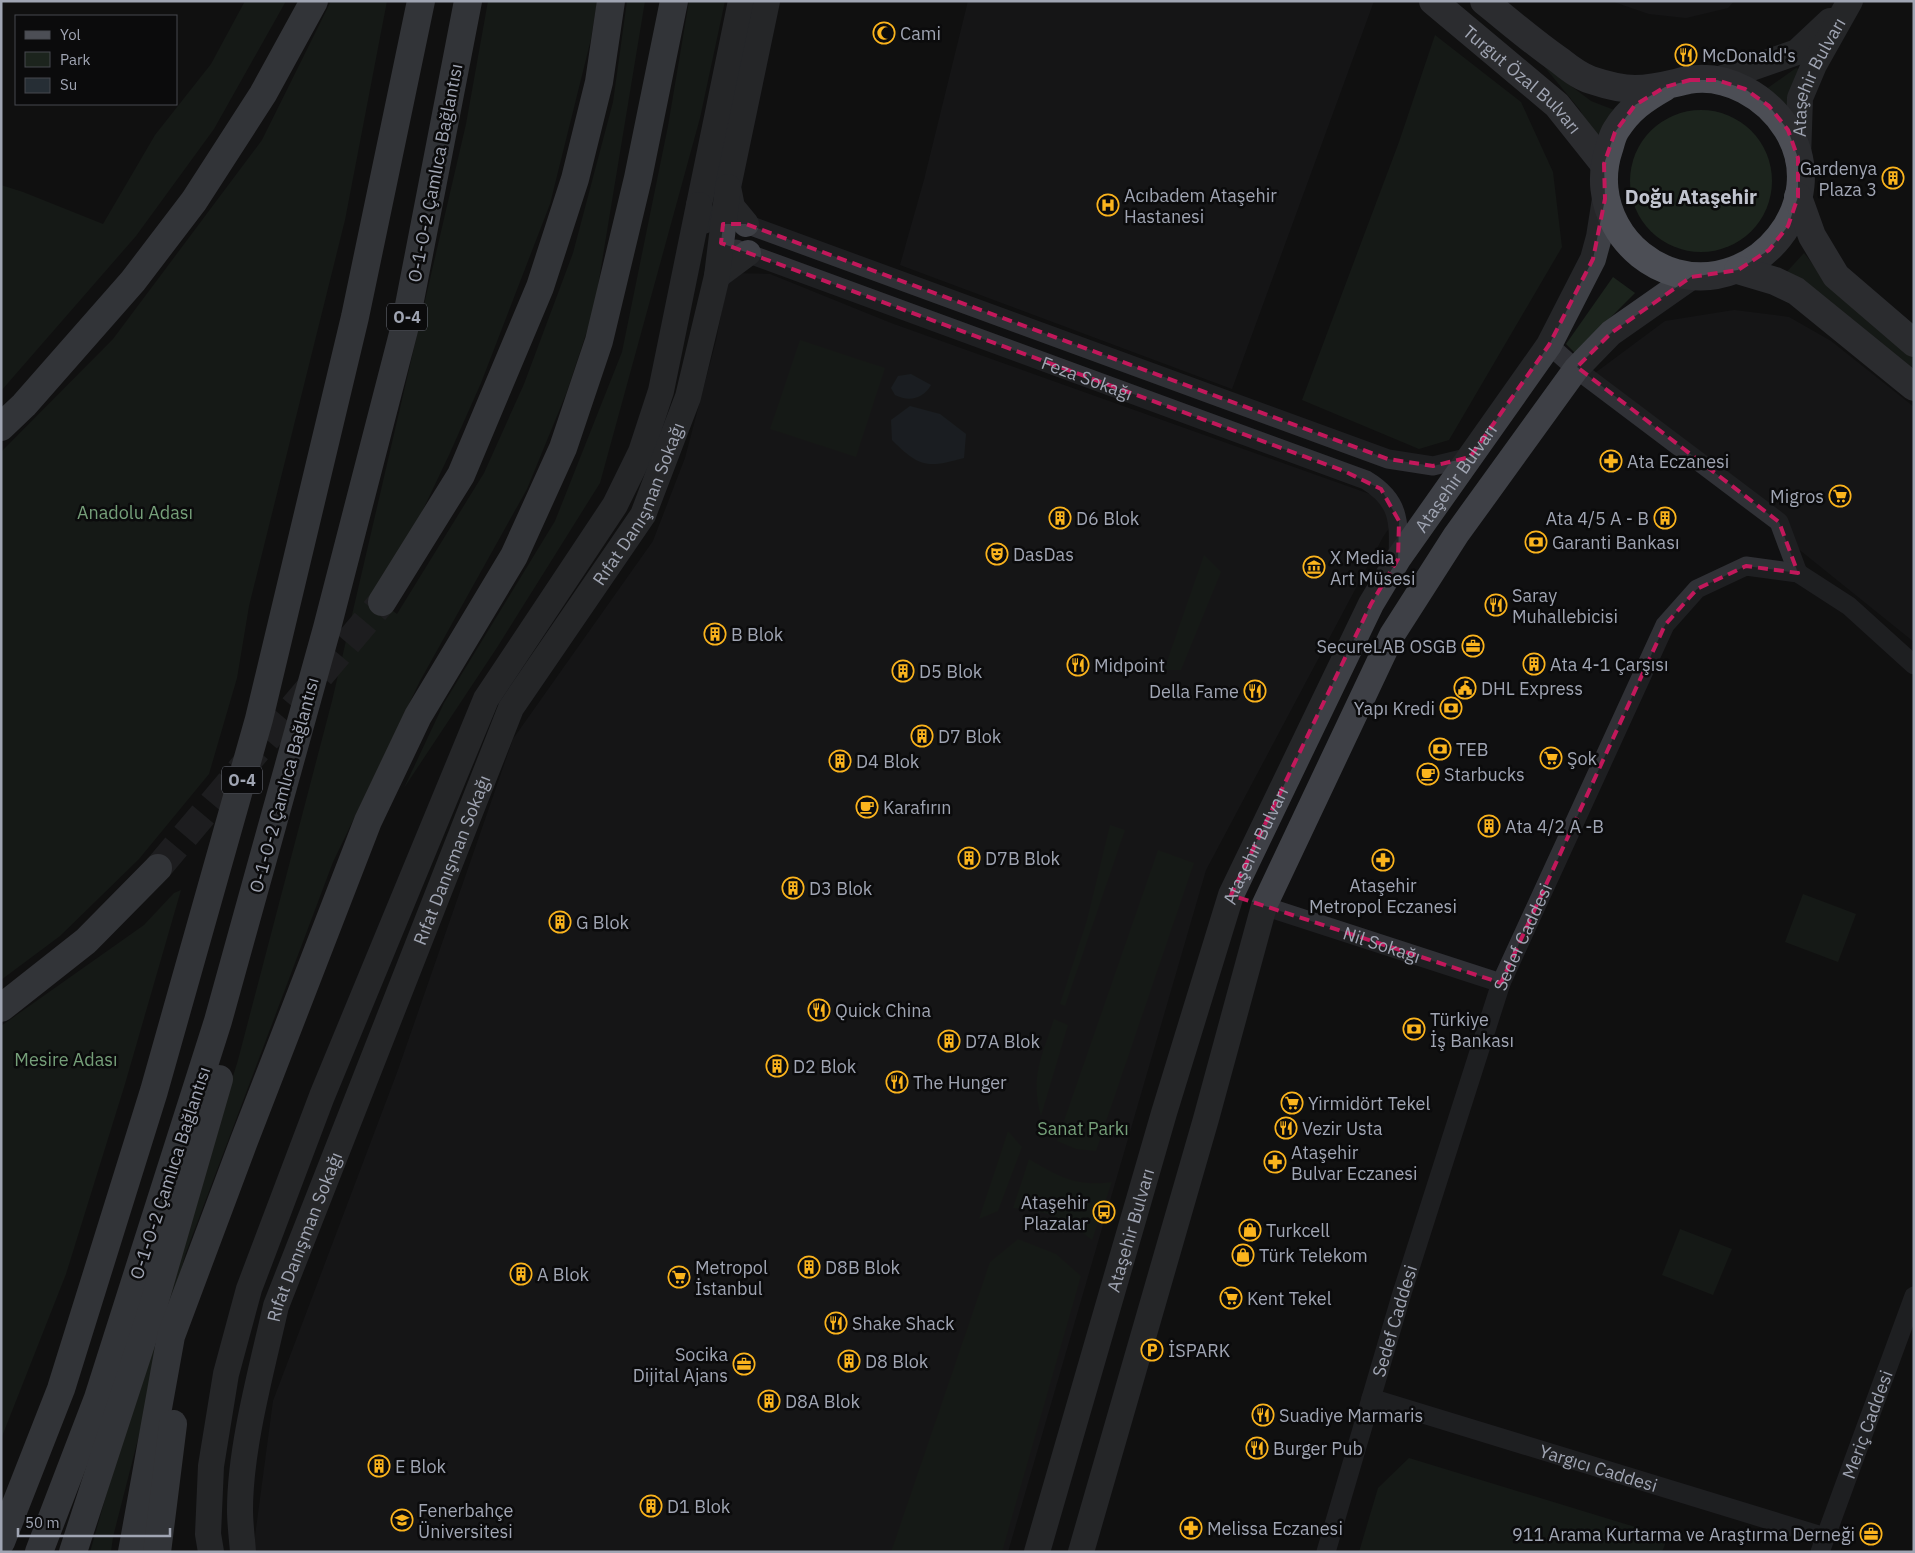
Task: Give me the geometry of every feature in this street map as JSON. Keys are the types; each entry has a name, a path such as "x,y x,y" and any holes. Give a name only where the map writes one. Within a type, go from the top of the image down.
{"highway":[{"path":"1,427 24,405 133,281 194,201 263,94 314,1"},
{"name":"O-4","path":"1,1542 61,1389 154,1091 259,718 355,317 421,1"},
{"name":"O-1-O-2 Çamlıca Bağlantısı","path":"39,1552 98,1398 218,1021 327,628 405,326 468,1"},
{"path":"382,602 460,475 540,287 578,170 599,82 611,1"},
{"path":"638,178 662,1"},
{"path":"132,1552 171,1336 368,821 418,716 514,556 563,448 599,342 638,178 674,1"},
{"path":"74,1552 153,1307 228,1046 282,845 327,628"},
{"path":"1,1008 86,941 158,868"},
{"path":"157,1552 185,1341 244,1141"}],"main road":[{"name":"Turgut Özal Bulvarı","path":"1433,1 1557,105 1604,164"},
{"name":"Turgut Özal Bulvarı","path":"1484,1 1528,38 1579,75 1592,80 1634,90 1665,86 1690,80 1716,80 1745,89 1769,106 1788,130 1798,158 1798,197 1788,226 1769,250 1738,270 1714,276 1691,277 1661,269 1635,252 1616,228 1605,199 1604,164 1615,132 1635,105 1665,86"},
{"name":"Turgut Özal Bulvarı","path":"1798,197 1812,236 1836,276 1914,343"},
{"path":"1738,270 1775,281 1796,291 1914,387"}],"street":[{"name":"Rıfat Danışman Sokağı","path":"243,1552 240,1509 246,1452 276,1306 511,708 643,515 688,397 716,276 719,225 741,1"},
{"path":"719,225 732,207 728,187 767,1"},
{"name":"Ataşehir Bulvarı","path":"1716,80 1798,52 1850,1"},
{"name":"Ataşehir Bulvarı","path":"1798,158 1800,98 1814,65 1850,1"},
{"name":"Ataşehir Bulvarı","path":"1037,1552 1164,1113 1231,895 1371,604 1398,559 1549,345 1593,259 1599,237 1605,199"},
{"name":"Rıfat Danışman Sokağı","path":"211,1552 208,1534 211,1466 226,1374 249,1288 322,1096 486,698 615,505 641,452 661,391 690,249 719,225"},
{"name":"Feza Sokağı","path":"719,225 748,253 1366,480 1381,489 1400,521 1398,559"},
{"name":"Feza Sokağı","path":"719,225 1388,459 1433,466 1470,457"},
{"path":"716,276 748,253"},
{"name":"Ataşehir Bulvarı","path":"1081,1552 1206,1119 1264,906 1392,635 1456,535 1576,369 1611,333 1691,277"},
{"path":"1549,345 1576,369 1779,522 1798,573"},
{"name":"Sedef Caddesi","path":"1326,1552 1371,1398 1501,982 1665,625 1697,589 1746,566 1798,573 1849,606 1914,665"},
{"path":"1231,895 1264,906"},
{"name":"Nil Sokağı","path":"1264,906 1501,982"},
{"name":"Meriç Caddesi","path":"1822,1544 1914,1296"},
{"name":"Yargıcı Caddesi","path":"1371,1398 1822,1544"}],"highlighted area":[{"path":"1690,80 1717,80 1745,89 1769,106 1788,130 1798,158 1798,197 1788,226 1769,250 1738,270 1691,277 1611,333 1577,367 1779,522 1798,573 1746,566 1697,589 1665,625 1501,983 1231,895 1371,604 1398,559 1399,521 1381,489 1344,471 721,243 723,224 746,224 1388,459 1433,466 1470,457 1549,345 1593,259 1605,199 1604,164 1615,132 1635,105 1665,87"}],"shaded area":[{"name":"Acıbadem Ataşehir Hastanesi","path":"968,1 1374,1 1232,389 900,265 924,180"},
{"path":"1611,1 1734,1 1728,8 1686,18 1649,14"},
{"name":"Metropol İstanbul","path":"729,273 770,274 891,323 1378,497 1394,521 1383,537 1206,870 1008,1552 256,1552 254,1544 273,1401 398,1070 513,739 653,541 685,458 716,341"},
{"name":"Migros","path":"1734,310 1789,317 1831,341 1914,407 1914,642 1587,379 1665,321"}],"green space":[{"path":"245,1 286,1 214,129 136,236 1,391 1,185 103,224 155,135 211,64"},
{"name":"Anadolu Adası","path":"331,1 387,1 345,220 249,606 237,678 209,774 139,859 60,936 1,980 1,452 113,339 262,140"},
{"path":"488,1 597,1 591,39 550,204 481,383 449,455 410,537 373,595 397,614 484,473 524,384 573,253 613,102 627,1 645,1 594,310 566,394 527,489 420,681 333,862 185,1255 113,1537 111,1552 90,1552 129,1415 238,1060 332,701 466,124"},
{"path":"689,1 725,1 700,118 600,483 498,646 404,788 444,703 555,521 622,352 668,126"},
{"path":"1435,35 1521,102 1553,172 1562,247 1449,440 1419,449 1302,400 1399,142"},
{"path":"1543,65 1591,101 1622,113 1599,147 1580,110"},
{"path":"1796,68 1801,70 1785,128 1755,97"},
{"path":"1701,110 1715,111 1728,115 1741,122 1751,131 1760,141 1767,154 1771,167 1771,195 1767,208 1760,221 1751,231 1741,240 1728,247 1715,251 1701,252 1687,251 1674,247 1661,240 1651,231 1642,221 1635,208 1631,195 1630,181 1631,167 1635,154 1642,141 1651,131 1661,122 1674,115 1687,111"},
{"path":"1804,253 1833,290 1914,357 1914,369 1825,297 1784,275"},
{"path":"1613,277 1635,293 1575,353 1566,344"},
{"path":"800,340 885,368 856,457 770,429"},
{"path":"1204,555 1221,572 1181,670 1164,670"},
{"path":"1110,825 1125,830 1065,1006 1060,1004 1087,920"},
{"name":"Sanat Parkı","path":"1158,850 1194,863 1096,1151 1076,1149 1057,1141"},
{"name":"Mesire Adası","path":"181,890 125,1084 66,1274 1,1439 1,1026 144,925 174,893"},
{"path":"1803,894 1856,914 1838,962 1785,942"},
{"path":"1054,1019 1068,1025 1041,1116 1038,1102 1037,1077"},
{"path":"1008,1131 1022,1147 998,1211 979,1219"},
{"path":"1029,1159 1059,1176 1078,1182 1112,1182 1092,1240 1073,1226 1055,1217 1037,1211 1013,1208"},
{"path":"1680,1229 1732,1249 1713,1295 1662,1275"},
{"path":"1018,1239 1056,1254 1081,1276 1002,1552 891,1552 990,1262"},
{"path":"1409,1458 1668,1537 1662,1552 1359,1552 1378,1488"}],"water":[{"path":"911,374 931,385 928,390 920,396 910,399 895,395 891,388 898,376"},
{"path":"910,406 940,414 966,434 964,458 932,464 917,461 892,440 891,420"}],"tunnel":[{"path":"158,868 382,602"}],"place":[{"name":"Cami","path":"884,33"},
{"name":"McDonald's","path":"1686,55"},
{"name":"Gardenya Plaza 3","path":"1893,178"},
{"name":"Acıbadem Ataşehir Hastanesi","path":"1108,205"},
{"name":"Ata Eczanesi","path":"1611,461"},
{"name":"Migros","path":"1840,496"},
{"name":"D6 Blok","path":"1060,518"},
{"name":"Ata 4/5 A - B","path":"1665,518"},
{"name":"Garanti Bankası","path":"1536,542"},
{"name":"DasDas","path":"997,554"},
{"name":"X Media Art Müsesi","path":"1314,567"},
{"name":"Saray Muhallebicisi","path":"1496,605"},
{"name":"B Blok","path":"715,634"},
{"name":"SecureLAB OSGB","path":"1473,646"},
{"name":"Ata 4-1 Çarşısı","path":"1534,664"},
{"name":"Midpoint","path":"1078,665"},
{"name":"D5 Blok","path":"903,671"},
{"name":"DHL Express","path":"1465,688"},
{"name":"Della Fame","path":"1255,691"},
{"name":"Yapı Kredi","path":"1451,708"},
{"name":"D7 Blok","path":"922,736"},
{"name":"TEB","path":"1440,749"},
{"name":"Şok","path":"1551,758"},
{"name":"D4 Blok","path":"840,761"},
{"name":"Starbucks","path":"1428,774"},
{"name":"Karafırın","path":"867,807"},
{"name":"Ata 4/2 A -B","path":"1489,826"},
{"name":"D7B Blok","path":"969,858"},
{"name":"Ataşehir Metropol Eczanesi","path":"1383,860"},
{"name":"D3 Blok","path":"793,888"},
{"name":"G Blok","path":"560,922"},
{"name":"Quick China","path":"819,1010"},
{"name":"Türkiye İş Bankası","path":"1414,1029"},
{"name":"D7A Blok","path":"949,1041"},
{"name":"D2 Blok","path":"777,1066"},
{"name":"The Hunger","path":"897,1082"},
{"name":"Yirmidört Tekel","path":"1292,1103"},
{"name":"Vezir Usta","path":"1286,1128"},
{"name":"Ataşehir Bulvar Eczanesi","path":"1275,1162"},
{"name":"Ataşehir Plazalar","path":"1104,1212"},
{"name":"Turkcell","path":"1250,1230"},
{"name":"Türk Telekom","path":"1243,1255"},
{"name":"D8B Blok","path":"809,1267"},
{"name":"A Blok","path":"521,1274"},
{"name":"Metropol İstanbul","path":"679,1277"},
{"name":"Kent Tekel","path":"1231,1298"},
{"name":"Shake Shack","path":"836,1323"},
{"name":"İSPARK","path":"1152,1350"},
{"name":"D8 Blok","path":"849,1361"},
{"name":"Socika Dijital Ajans","path":"744,1364"},
{"name":"D8A Blok","path":"769,1401"},
{"name":"Suadiye Marmaris","path":"1263,1415"},
{"name":"Burger Pub","path":"1257,1448"},
{"name":"E Blok","path":"379,1466"},
{"name":"D1 Blok","path":"651,1506"},
{"name":"Fenerbahçe Üniversitesi","path":"402,1520"},
{"name":"Melissa Eczanesi","path":"1191,1528"},
{"name":"911 Arama Kurtarma ve Araştırma Derneği","path":"1871,1534"}],"district":[{"name":"Doğu Ataşehir","path":"1691,196"}]}
